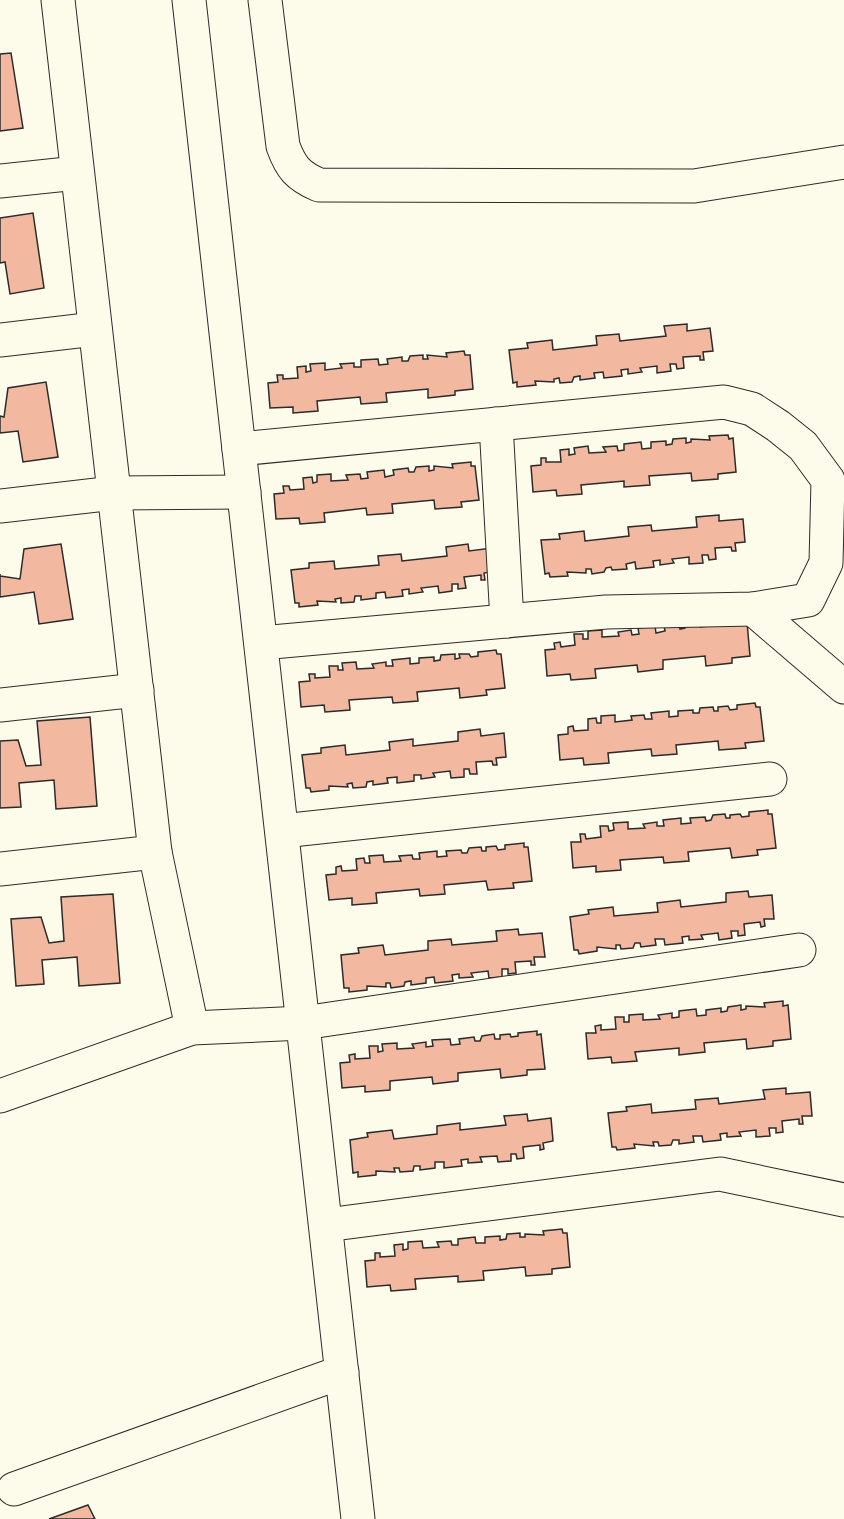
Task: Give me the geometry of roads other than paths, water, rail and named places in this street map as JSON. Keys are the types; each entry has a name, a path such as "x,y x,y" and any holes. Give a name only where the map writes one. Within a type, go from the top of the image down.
{"lane":[{"path":"58,0 155,852 192,1028"},
{"path":"189,0 358,1519"},
{"path":"265,0 283,147 290,165 300,177 319,185 694,186 844,162"},
{"path":"0,181 77,173"},
{"path":"0,340 95,329"},
{"path":"239,448 724,402 752,409 778,426 803,446 836,479 826,563 808,600 753,609 606,612 261,644"},
{"path":"496,424 507,621"},
{"path":"0,506 114,493 244,492"},
{"path":"753,609 844,687"},
{"path":"0,705 137,690"},
{"path":"282,831 770,779"},
{"path":"0,868 155,852"},
{"path":"0,1096 192,1028 303,1023 799,950"},
{"path":"326,1225 720,1174 844,1200"},
{"path":"14,1489 342,1372"}]}
